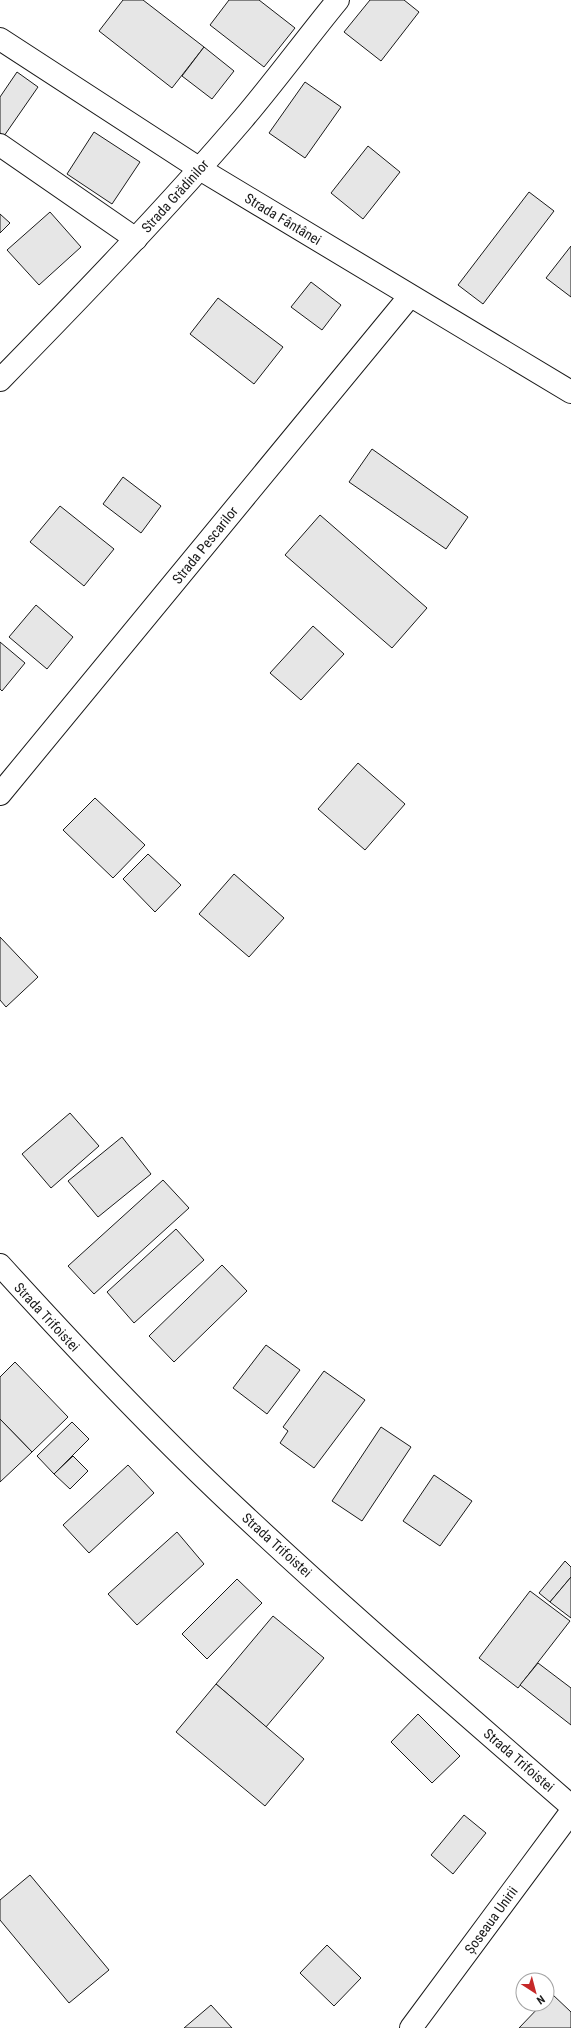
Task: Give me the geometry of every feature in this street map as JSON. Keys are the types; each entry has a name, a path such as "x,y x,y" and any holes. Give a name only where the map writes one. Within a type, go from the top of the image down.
{"street":[{"name":"Strada Grădinilor","path":"0,380 136,239 200,169 245,117 338,0"},
{"name":"Strada Fântânei","path":"0,39 200,169 571,392"},
{"path":"0,145 136,239"},
{"name":"Strada Pescarilor","path":"0,794 410,296"},
{"name":"Strada Trifoistei","path":"0,1265 141,1415 220,1493 571,1806"},
{"name":"Șoseaua Unirii","path":"411,2028 571,1812"}],"building":[{"path":"123,0 143,0 204,47 172,88 99,31"},
{"path":"229,0 259,0 295,28 264,67 210,25"},
{"path":"370,0 404,0 419,12 381,61 344,32"},
{"path":"204,47 234,71 212,99 182,76"},
{"path":"17,72 38,87 4,136 0,133 0,97"},
{"path":"305,82 341,107 305,158 269,133"},
{"path":"94,132 140,162 112,204 67,174"},
{"path":"368,146 400,172 363,219 331,193"},
{"path":"529,192 554,211 483,304 458,285"},
{"path":"50,212 81,247 39,285 7,250"},
{"path":"0,214 10,223 0,233"},
{"path":"571,246 571,297 546,278"},
{"path":"311,282 341,305 322,330 291,307"},
{"path":"218,298 283,347 254,384 190,334"},
{"path":"372,449 468,517 446,549 349,482"},
{"path":"123,477 161,506 141,533 103,504"},
{"path":"60,506 114,549 84,586 30,542"},
{"path":"320,515 427,608 392,648 285,555"},
{"path":"36,605 73,637 47,669 9,637"},
{"path":"313,626 344,654 301,700 270,673"},
{"path":"0,642 25,663 2,691 0,689"},
{"path":"358,763 405,804 365,850 318,809"},
{"path":"95,798 145,845 113,878 63,830"},
{"path":"148,854 181,885 155,912 123,879"},
{"path":"234,874 284,918 249,957 199,914"},
{"path":"0,937 38,977 6,1007 0,1000"},
{"path":"70,1113 99,1146 51,1188 22,1154"},
{"path":"122,1137 151,1174 98,1217 68,1181"},
{"path":"163,1180 189,1208 94,1294 68,1266"},
{"path":"176,1229 204,1260 134,1323 107,1292"},
{"path":"222,1265 247,1291 174,1362 149,1336"},
{"path":"266,1345 300,1370 267,1414 233,1388"},
{"path":"15,1362 68,1417 32,1452 0,1419 0,1377"},
{"path":"324,1371 365,1400 314,1468 280,1443 288,1431 283,1427"},
{"path":"0,1419 32,1452 0,1482"},
{"path":"72,1422 89,1439 54,1474 37,1456"},
{"path":"381,1427 411,1447 362,1521 332,1501"},
{"path":"73,1456 88,1471 70,1489 54,1474"},
{"path":"128,1465 154,1493 89,1553 63,1525"},
{"path":"434,1475 472,1501 440,1546 403,1521"},
{"path":"177,1532 204,1564 137,1625 108,1594"},
{"path":"565,1561 571,1567 571,1577 550,1602 539,1593"},
{"path":"571,1577 571,1618 550,1602"},
{"path":"237,1579 262,1603 207,1659 182,1634"},
{"path":"530,1591 570,1621 518,1688 479,1658"},
{"path":"273,1616 324,1658 266,1727 216,1684"},
{"path":"538,1663 571,1688 571,1725 520,1685"},
{"path":"216,1684 304,1759 265,1806 176,1732"},
{"path":"418,1714 460,1756 432,1783 391,1742"},
{"path":"464,1815 486,1833 453,1874 431,1855"},
{"path":"30,1875 109,1970 69,2003 0,1920 0,1900"},
{"path":"327,1945 361,1978 334,2006 300,1973"},
{"path":"555,1997 571,2012 571,2028 519,2028 534,2012 555,2012"},
{"path":"211,2005 232,2028 184,2028"}]}
